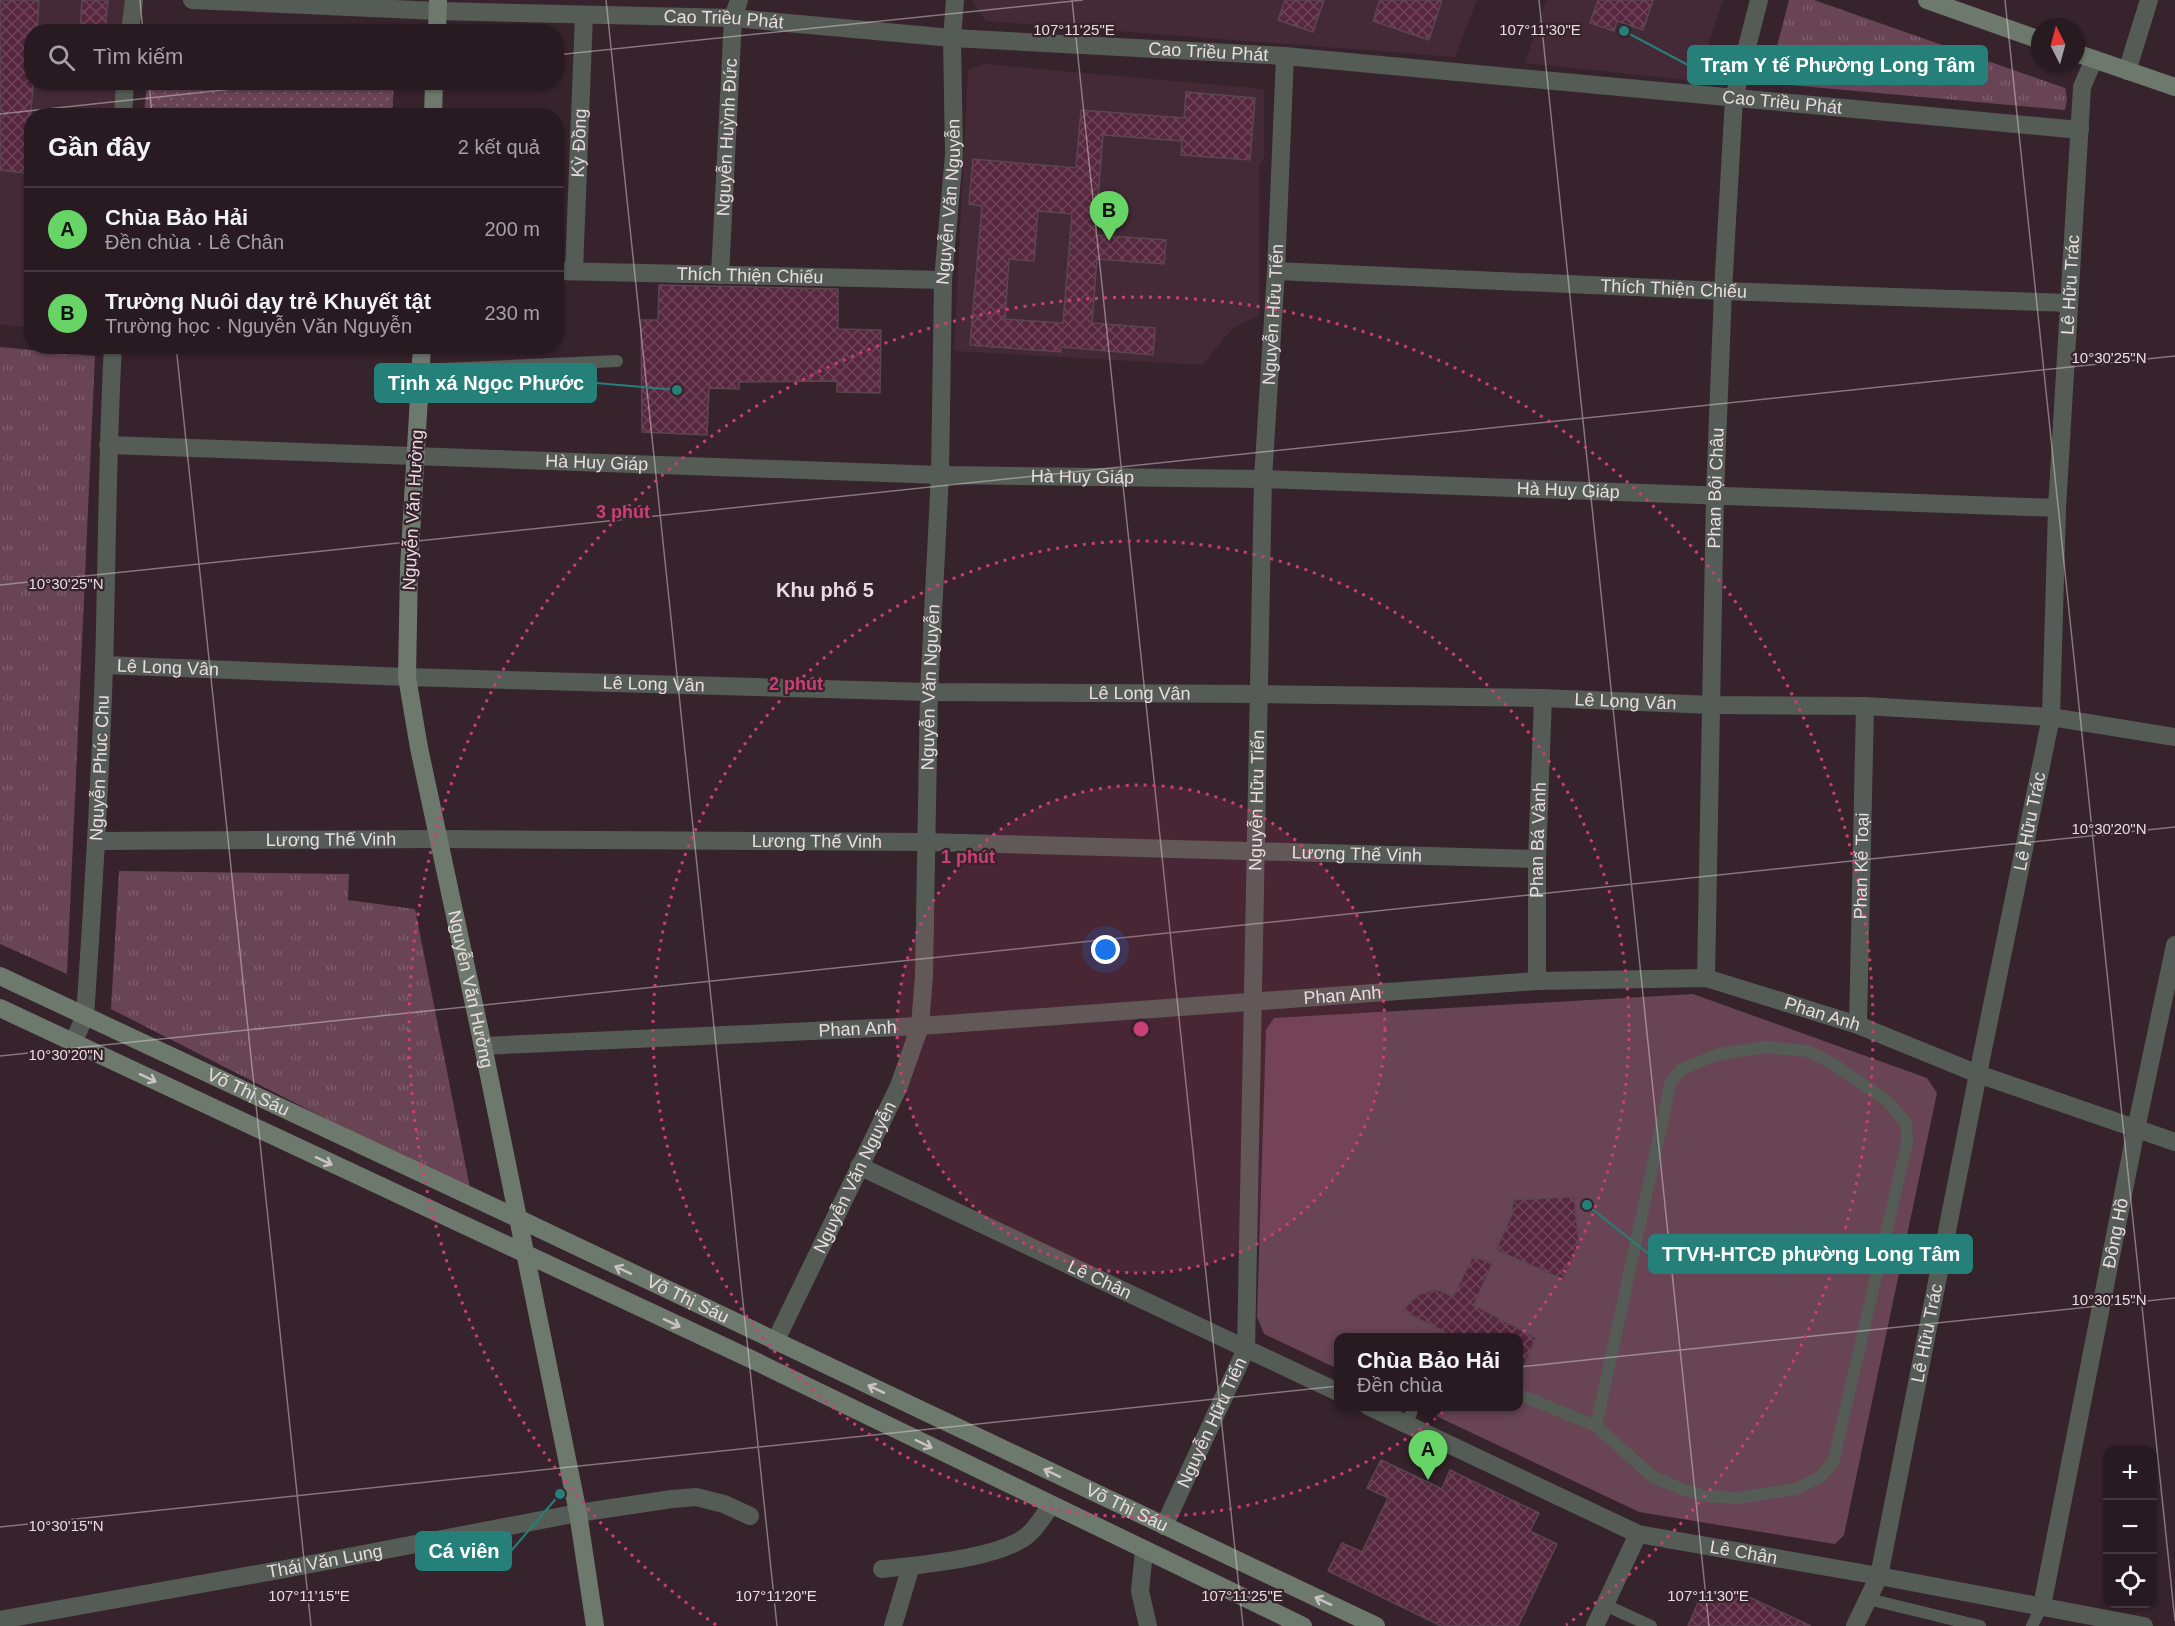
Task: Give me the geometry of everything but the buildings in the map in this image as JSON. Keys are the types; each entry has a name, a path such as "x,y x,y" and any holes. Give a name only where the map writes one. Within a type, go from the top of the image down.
{"main road":[{"path":"1927,0 1954,5 2031,36"},
{"path":"437,24 438,5"},
{"path":"2085,56 2175,87"},
{"path":"433,108 435,90"},
{"name":"Nguyễn Văn Hưởng","path":"422,354 406,629 407,677 438,839 483,1046 578,1513 595,1626"},
{"name":"Võ Thị Sáu","path":"0,976 517,1218 1376,1626"},
{"name":"Võ Thị Sáu","path":"0,1008 755,1361 1303,1626"}],"street":[{"path":"131,24 134,0"},
{"name":"Cao Triều Phát","path":"192,0 438,5 584,15 733,18 952,38 1285,56 2080,130"},
{"name":"Nguyễn Huỳnh Đức","path":"720,275 733,18 739,0"},
{"name":"Nguyễn Văn Nguyễn","path":"776,1342 899,1086 920,1026 924,976 929,692 940,475 943,280 954,154 952,38 955,0"},
{"name":"Phan Bội Châu","path":"1707,978 1715,494 1723,291 1734,98 1758,0"},
{"path":"2127,71 2149,0"},
{"name":"Kỳ Đồng","path":"565,271 584,15"},
{"name":"Nguyễn Hữu Tiến","path":"1164,1526 1246,1349 1263,479 1276,271 1285,56"},
{"name":"Lê Hữu Trác","path":"1855,1626 1879,1576 2051,717 2056,508 2082,87 2094,59"},
{"path":"123,108 125,90"},
{"name":"Thích Thiện Chiếu","path":"565,271 943,280"},
{"name":"Thích Thiện Chiếu","path":"1276,271 1723,291 2069,303"},
{"name":"Nguyễn Phúc Chu","path":"73,1043 85,1016 98,841 108,445 113,354"},
{"name":"Hà Huy Giáp","path":"108,445 940,475 1263,479 2056,508"},
{"name":"Lê Long Vân","path":"104,665 407,677 929,692 1543,698 1712,705 1865,706 2051,717 2175,737"},
{"name":"Phan Bá Vành","path":"1537,981 1537,859 1543,698"},
{"name":"Phan Kế Toại","path":"1858,1025 1865,706"},
{"name":"Lương Thế Vinh","path":"98,841 438,839 925,842 1537,859"},
{"name":"Đông Hồ","path":"2042,1606 2136,1129 2175,945"},
{"name":"Phan Anh","path":"483,1046 920,1026 1537,981 1707,978 1858,1025 1978,1074 2175,1142"},
{"name":"Lê Chân","path":"859,1166 1334,1390"},
{"name":"Lê Chân","path":"1376,1411 1638,1534 2144,1626"},
{"name":"Thái Văn Lung","path":"0,1620 578,1513 672,1498 696,1497 724,1504 750,1516"},
{"path":"882,1569 998,1551 1016,1543 1031,1532 1051,1506"},
{"path":"1595,1626 1638,1534"},
{"path":"1144,1551 1140,1591 1148,1626"},
{"path":"894,1626 911,1566"}],"lane":[{"path":"421,370 617,362"},
{"path":"1523,1396 1596,1426 1653,1477 1705,1496 1737,1498 1764,1495 1796,1489 1820,1477 1833,1463 1907,1143 1906,1123 1887,1101 1835,1065 1808,1051 1765,1047 1719,1054 1682,1069 1671,1081 1596,1426"},
{"path":"1406,1425 1412,1411"},
{"path":"1868,1599 1980,1626"},
{"path":"1605,1605 1651,1626"},
{"name":"Đông Hồ","path":"2032,1626 2042,1606"}],"shaded area":[{"path":"0,0 128,0 126,24 24,24 24,90 121,90 119,108 24,108 24,327 0,325"},
{"path":"971,0 1477,0 1455,57 986,21"},
{"path":"1546,0 1723,0 1696,81 1525,63"},
{"path":"985,64 1264,89 1264,159 1259,167 1259,315 1232,329 1202,365 954,351 968,70"}],"green space":[{"path":"1789,0 1814,0 2065,88 2067,99 2065,110 1779,84 1772,79 1770,73"},
{"path":"146,90 394,90 392,108 145,108"},
{"path":"0,347 24,349 24,354 95,356 67,974 0,944"},
{"path":"119,871 349,874 348,900 415,909 471,1193 111,1009"},
{"path":"1693,994 1927,1078 1937,1093 1844,1535 1835,1544 1639,1512 1425,1411 1523,1411 1523,1333 1334,1333 1334,1367 1264,1334 1257,1317 1266,1030 1274,1018"}],"place":[{"name":"Trạm Y tế Phường Long Tâm","path":"1624,31"},
{"name":"Trường Nuôi dạy trẻ Khuyết tật","path":"1109,241"},
{"name":"Tịnh xá Ngọc Phước","path":"677,390"},
{"name":"TTVH-HTCĐ phường Long Tâm","path":"1587,1205"},
{"name":"Chùa Bảo Hải","path":"1428,1480"},
{"name":"Cá viên","path":"560,1494"}],"district":[{"name":"Khu phố 5","path":"825,590"}]}
